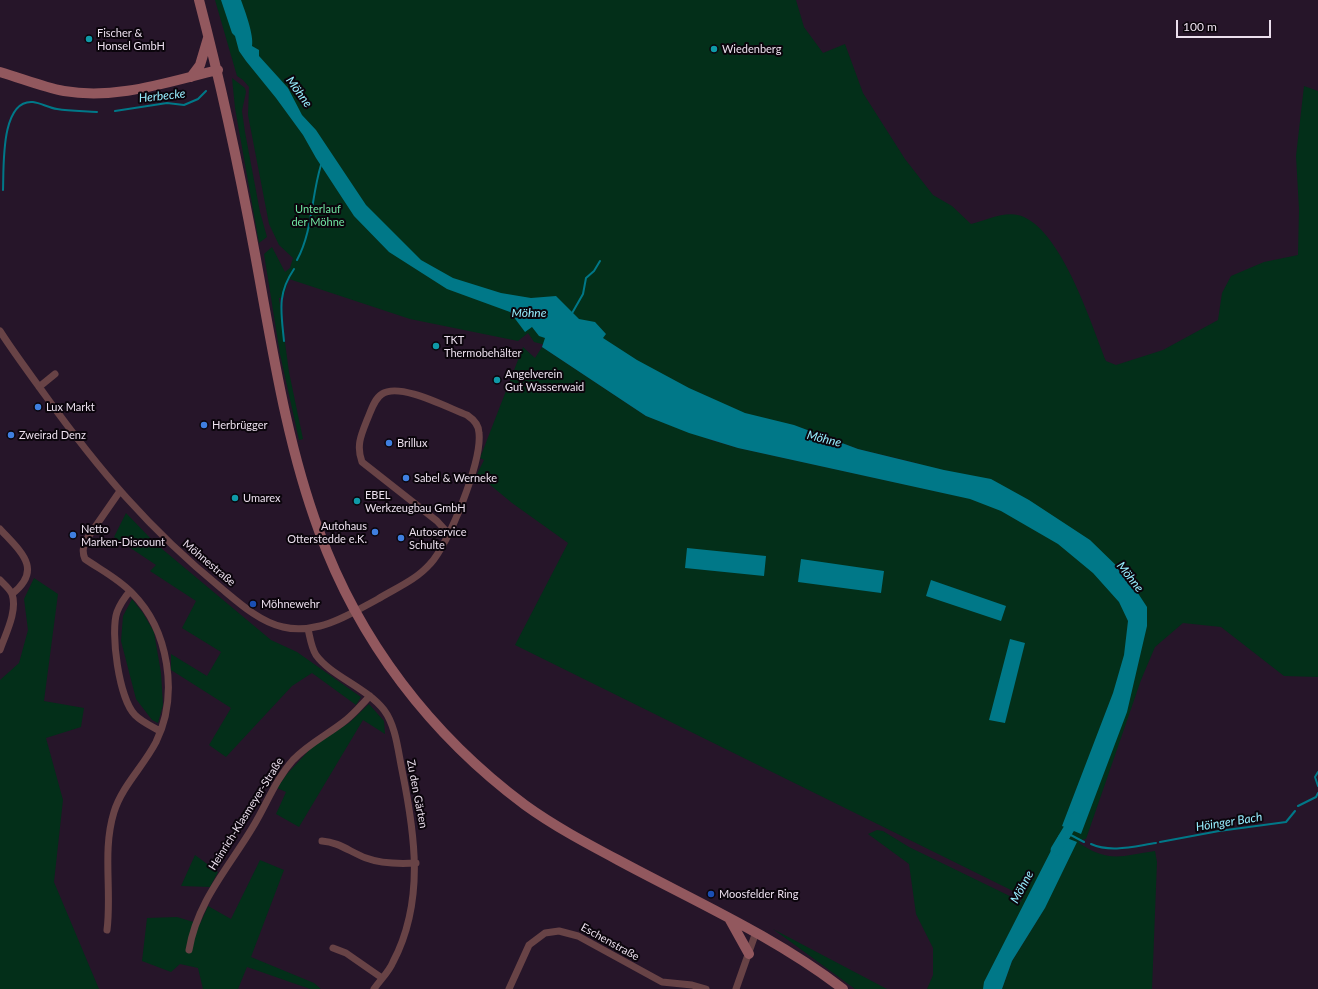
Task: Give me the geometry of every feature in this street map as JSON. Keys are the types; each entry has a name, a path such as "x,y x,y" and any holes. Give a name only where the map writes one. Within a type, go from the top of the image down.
{"main road":[{"path":"200,0 218,70 277,375 298,462 318,528 355,611 374,646 403,686 442,732 485,772 524,804 569,834 756,932 792,953 842,989"},
{"path":"191,76 200,65 209,36"},
{"path":"0,72 65,91 104,94 135,90 218,70"},
{"path":"729,918 749,954"}],"street":[{"name":"Möhnestraße","path":"1,334 39,387 120,491 174,548 249,610 276,625 291,629 308,629 325,625 405,585 423,572 432,563 448,533 471,480 480,431 472,419 403,390 395,389 381,394 376,400 360,439 359,452 365,465 437,521 448,533"},
{"path":"39,387 55,374"},
{"path":"108,930 108,852 114,812 121,795 147,757 160,731 167,701 168,683 165,657 157,630 151,617 130,591 85,559 83,554 83,548 86,540 120,491"},
{"path":"0,528 26,559 29,569 22,586 12,594"},
{"path":"0,580 12,594 12,613 0,650"},
{"path":"130,591 117,612 116,619 116,645 121,683 128,704 134,714 145,723 160,731"},
{"name":"Zu den Gärten","path":"308,629 311,644 321,660 370,696 385,712 393,732 411,816 416,863 413,897 407,928 393,963 374,989"},
{"name":"Heinrich-Klasmeyer-Straße","path":"189,950 192,933 205,901 222,872 252,829 283,773 307,746 346,720 370,696"},
{"path":"322,841 334,842 355,854 379,862 416,863"},
{"name":"Eschenstraße","path":"509,989 529,945 545,933 559,931 578,936 662,982 702,987 706,989"},
{"path":"736,989 756,932"},
{"path":"333,948 346,953 382,978"}],"green space":[{"name":"Unterlauf der Möhne","path":"215,0 796,0 804,27 823,53 845,44 863,93 905,159 933,195 952,206 971,224 998,216 1011,214 1024,217 1038,227 1051,242 1063,260 1084,303 1106,361 1116,365 1163,350 1218,320 1222,293 1231,276 1264,262 1298,255 1299,209 1296,156 1304,86 1318,91 1318,677 1284,676 1221,627 1183,623 1155,647 1141,680 1086,839 1080,840 1079,843 1089,849 1107,856 1124,856 1155,851 1157,862 1152,989 1002,989 1012,961 1045,908 990,989 927,989 933,975 933,948 916,914 909,864 868,834 877,830 883,831 909,847 1022,902 1017,893 515,645 568,543 512,503 477,474 484,460 480,458 523,347 535,358 542,347 646,416 703,437 592,378 542,344 534,342 528,333 518,341 410,319 289,279 283,297 279,298 289,372 303,439 299,440 280,354 264,254 272,247 285,272 290,268 293,258 279,245 269,224 248,115 249,87 237,76","holes":["794,425 858,449 920,464 887,461","704,438 967,498 738,448"]},
{"path":"232,78 245,88 246,92 242,111 245,132 260,212 267,237 259,243 235,108"},
{"path":"126,513 155,543 271,640 297,652 361,697 356,705 312,673 292,686 226,757 209,745 231,708 171,670 171,654 207,676 221,652 182,628 196,601 150,571 156,565 114,537"},
{"path":"34,578 58,594 44,701 84,708 81,727 46,738 63,800 54,882 99,989 0,989 0,680 19,663 28,630 24,599"},
{"path":"132,599 143,613 154,632 161,673 163,705 158,723 152,720 136,699 121,641 123,616"},
{"path":"369,704 384,721 385,734 363,720 299,827 276,814 286,792 277,788 287,774 314,745 349,723"},
{"path":"195,855 218,872 210,887 181,886"},
{"path":"260,860 284,870 251,957 314,983 321,989 310,989 247,967 238,989 203,989 198,968 180,964 171,972 142,961 147,918 177,917 200,924 208,906 231,919"},
{"path":"773,929 887,989 855,989"}],"water":[{"name":"Möhne","path":"221,0 241,0 247,16 252,46 259,50 259,56 288,88 302,115 316,130 366,205 421,260 453,278 501,293 531,298 556,296 579,319 595,322 606,334 603,338 637,360 689,388 745,413 794,425 858,449 944,470 991,479 1029,500 1090,540 1126,575 1147,607 1147,626 1127,712 1081,834 1062,826 1113,693 1124,655 1128,621 1119,602 1093,573 1058,544 1001,511 970,499 738,448 689,433 646,416 542,347 545,338 539,336 532,327 525,332 510,312 447,289 389,252 354,216 316,158 303,135 239,51 235,36 232,33"},
{"path":"687,548 766,556 764,576 685,568"},
{"path":"801,559 884,571 881,593 798,582"},
{"path":"931,580 1006,606 1001,621 926,596"},
{"path":"1010,639 1025,643 1005,723 989,720"},
{"path":"1059,835 1077,842 1045,908 1012,961 1002,989 983,989 984,982"}],"waterway":[{"name":"Herbecke","path":"115,111 167,103 184,105 198,99 206,91"},
{"name":"Herbecke","path":"3,190 4,152 9,123 15,112 22,104 33,102 57,109 97,112"},
{"path":"297,260 306,237 321,165"},
{"path":"571,315 583,294 586,278 594,271 600,261"},
{"path":"284,341 281,312 283,295 285,287 294,269"},
{"name":"Höinger Bach","path":"1318,772 1315,777 1318,786"},
{"name":"Höinger Bach","path":"1298,806 1316,797 1318,793"},
{"name":"Höinger Bach","path":"1160,842 1219,831 1286,822 1295,811"},
{"name":"Höinger Bach","path":"1056,850 1076,817"},
{"name":"Höinger Bach","path":"1067,833 1084,842"},
{"name":"Höinger Bach","path":"1091,844 1099,847 1115,848 1156,843"}],"place":[{"name":"Fischer & Honsel GmbH","path":"89,39"},
{"name":"Wiedenberg","path":"714,49"},
{"name":"TKT Thermobehälter","path":"436,346"},
{"name":"Angelverein Gut Wasserwaid","path":"497,380"},
{"name":"Lux Markt","path":"38,407"},
{"name":"Herbrügger","path":"204,425"},
{"name":"Zweirad Denz","path":"11,435"},
{"name":"Brillux","path":"389,443"},
{"name":"Sabel & Werneke","path":"406,478"},
{"name":"Umarex","path":"235,498"},
{"name":"EBEL Werkzeugbau GmbH","path":"357,501"},
{"name":"Autohaus Otterstedde e.K.","path":"375,532"},
{"name":"Netto Marken-Discount","path":"73,535"},
{"name":"Autoservice Schulte","path":"401,538"},
{"name":"Möhnewehr","path":"253,604"},
{"name":"Moosfelder Ring","path":"711,894"}]}
